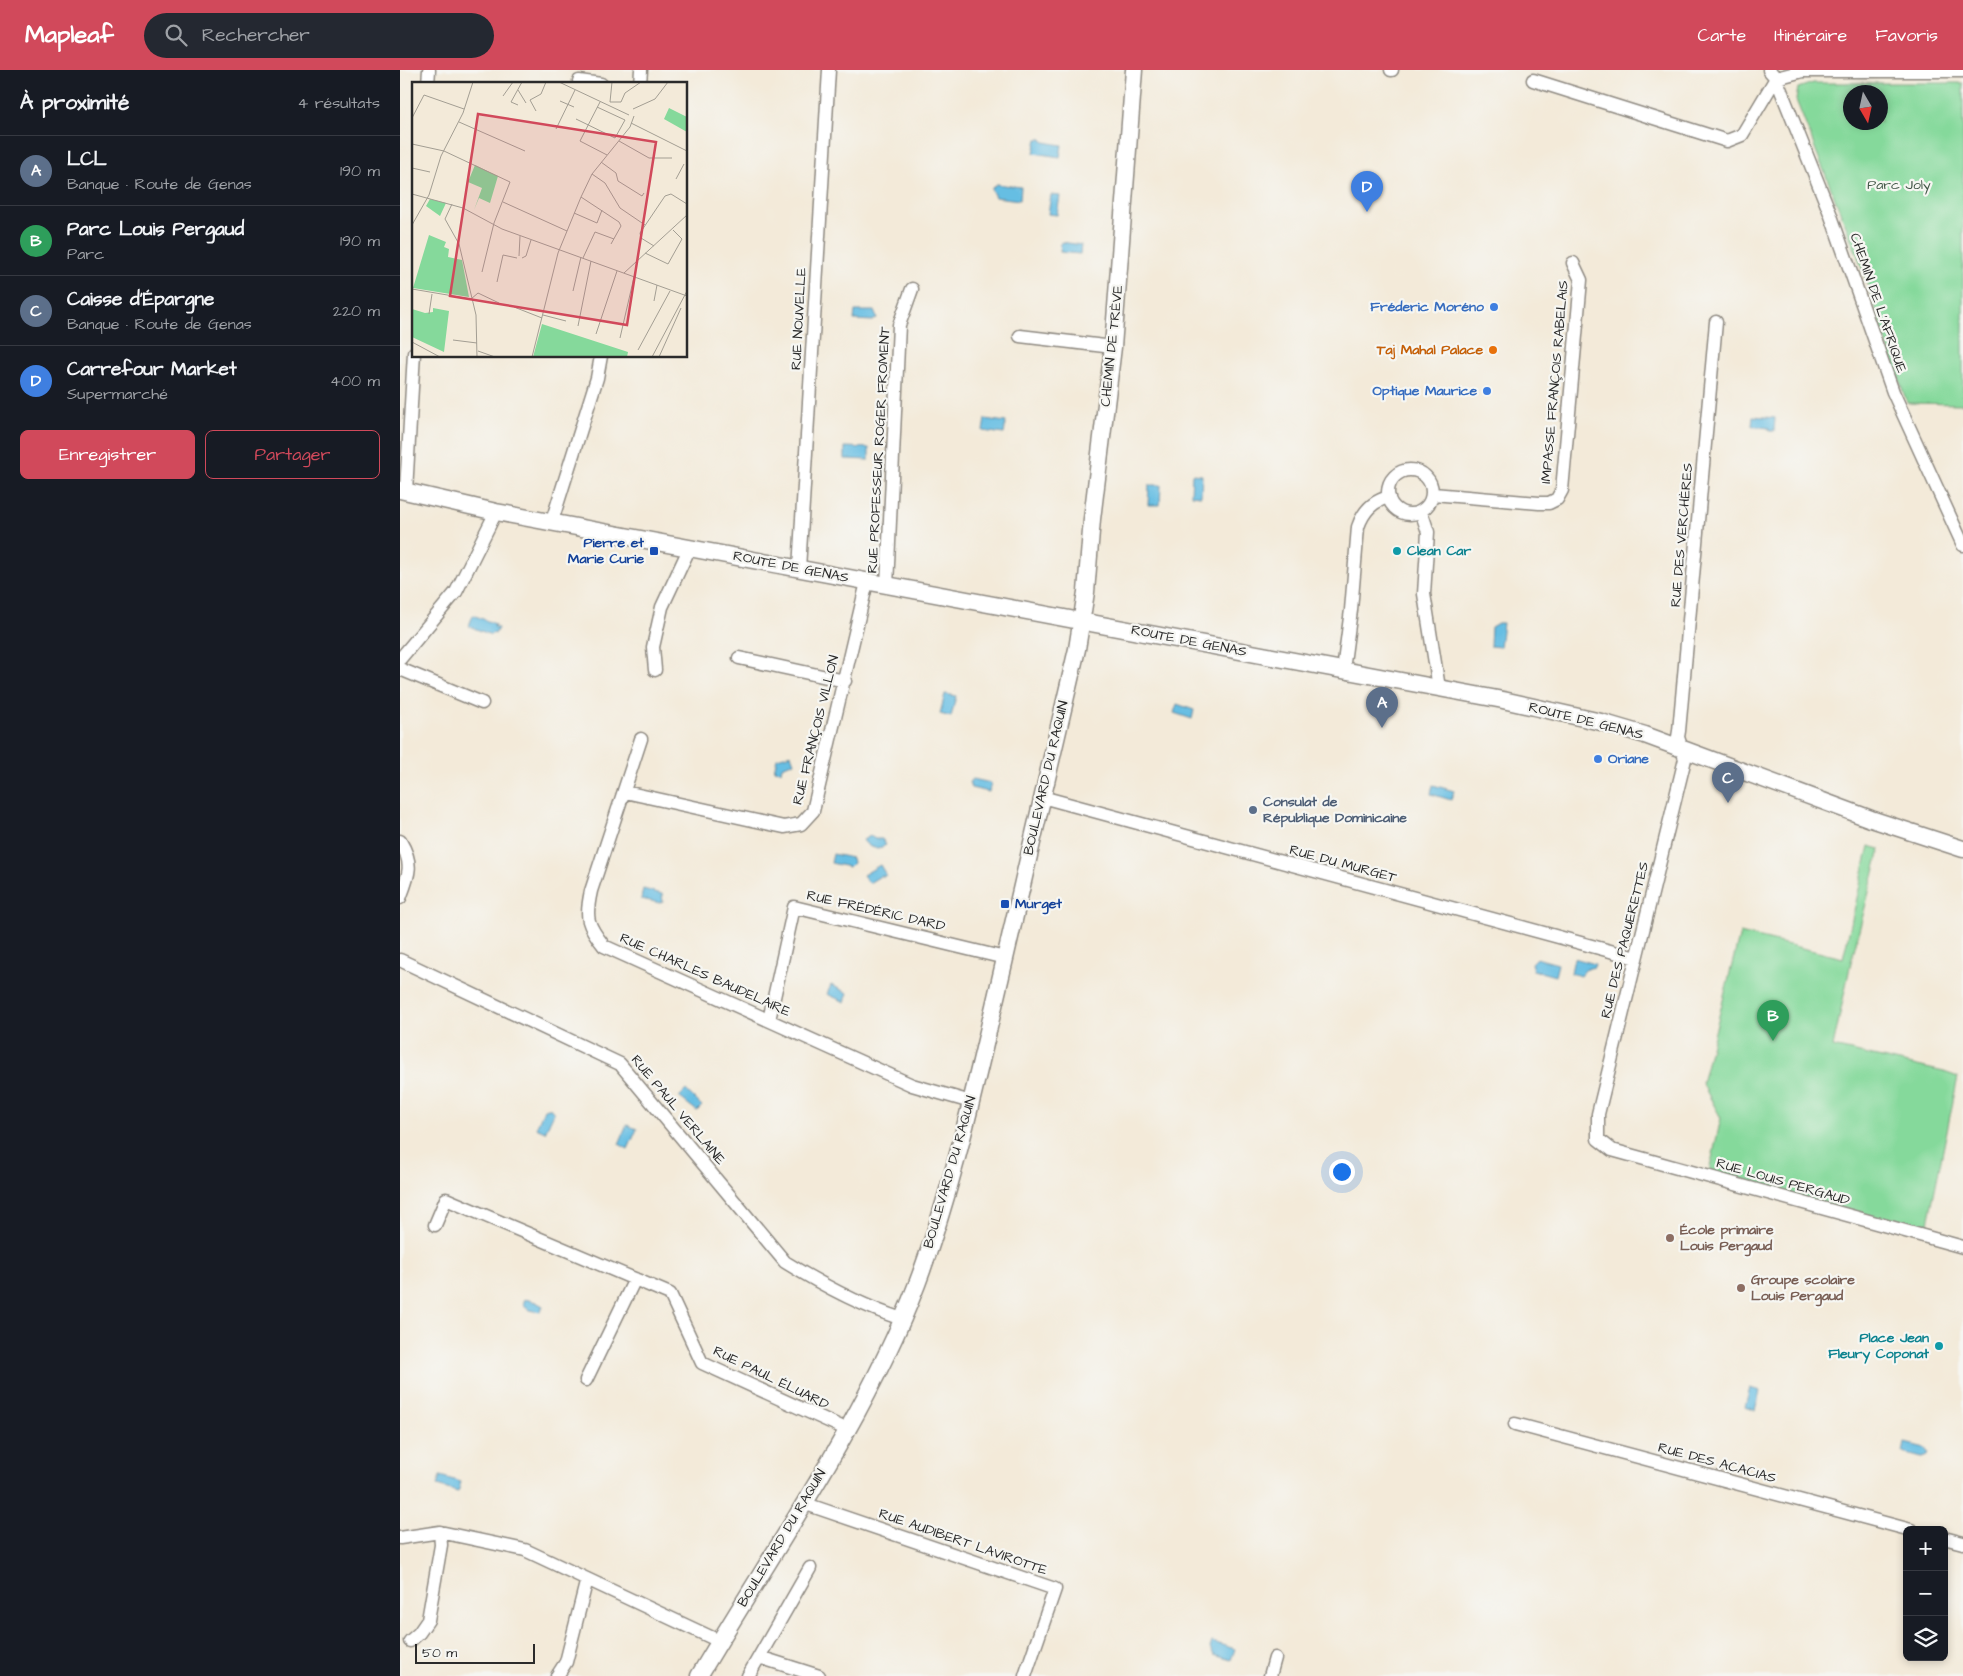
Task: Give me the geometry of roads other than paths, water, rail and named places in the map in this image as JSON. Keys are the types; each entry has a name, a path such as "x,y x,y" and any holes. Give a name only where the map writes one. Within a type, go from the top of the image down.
{"street":[{"name":"RUE NOUVELLE","path":"798,569 829,70"},
{"name":"CHEMIN DE TRÈVE","path":"1081,621 1113,347 1134,70"},
{"path":"1533,80 1727,141 1742,135 1772,74 1803,71 1963,71"},
{"name":"CHEMIN DE L'AFRIQUE","path":"1772,74 1830,213 1893,392 1963,545"},
{"path":"579,81 586,82"},
{"name":"IMPASSE FRANÇOIS RABELAIS","path":"1433,494 1540,503 1549,503 1557,499 1562,490 1581,280 1573,263"},
{"name":"RUE PROFESSEUR ROGER FROMENT","path":"887,586 899,325 912,289"},
{"name":"RUE DES VERCHÈRES","path":"1682,749 1678,737 1716,322"},
{"path":"1020,336 1113,347"},
{"path":"403,490 414,358"},
{"path":"552,521 597,378 601,358"},
{"path":"1412,469 1430,480 1433,494 1428,505 1422,511 1412,514 1400,511 1391,503 1389,497 1390,484 1393,478 1404,470 1412,469"},
{"name":"ROUTE DE GENAS","path":"403,490 496,512 1438,688 1601,722 1645,735 1882,823 1963,849"},
{"path":"1343,670 1358,527 1362,514 1366,510 1382,498 1389,497"},
{"path":"1422,511 1428,532 1424,594 1438,688"},
{"path":"400,659 456,592 496,512"},
{"path":"655,670 653,647 662,607 690,547"},
{"name":"RUE FRANÇOIS VILLON","path":"625,792 784,827 802,824 813,811 867,582"},
{"name":"BOULEVARD DU RAQUIN","path":"699,1676 848,1430 902,1318 923,1265 950,1183 971,1102 1077,649 1081,621"},
{"path":"739,658 845,681"},
{"path":"400,669 482,703"},
{"name":"RUE CHARLES BAUDELAIRE","path":"641,739 591,891 587,910 592,930 604,946 912,1085 971,1102"},
{"name":"RUE DES PAQUERETTES","path":"1598,1139 1598,1114 1684,759 1682,749"},
{"name":"RUE DU MURGET","path":"1042,797 1636,958"},
{"path":"400,841 408,854 409,876 400,898"},
{"name":"RUE FRÉDÉRIC DARD","path":"769,1020 794,907 1005,958"},
{"name":"RUE PAUL VERLAINE","path":"400,960 620,1064 785,1262 819,1283 884,1313 902,1318"},
{"name":"RUE LOUIS PERGAUD","path":"1598,1139 1612,1150 1963,1247"},
{"name":"RUE PAUL ÉLUARD","path":"435,1225 446,1198 670,1294 702,1363 848,1430"},
{"path":"586,1380 635,1279"},
{"name":"RUE DES ACACIAS","path":"1515,1424 1903,1528"},
{"name":"RUE AUDIBERT LAVIROTTE","path":"803,1503 1054,1589 1025,1676"},
{"path":"400,1538 440,1532 525,1550 719,1642"},
{"path":"410,1641 419,1633 428,1620 441,1545 440,1532"},
{"path":"1948,1539 1963,1544"},
{"path":"748,1676 810,1568"},
{"path":"557,1676 566,1662 587,1579"},
{"path":"759,1657 819,1676"},
{"path":"1270,1676 1275,1658"}],"water":[{"path":"1037,139 1062,145 1060,157 1034,153"},
{"path":"996,184 1021,187 1020,200 995,197 991,189"},
{"path":"1051,195 1060,196 1057,215 1048,214"},
{"path":"1061,242 1081,245 1080,254 1060,252"},
{"path":"855,311 874,311 877,318 873,321 854,320"},
{"path":"1753,416 1775,418 1774,431 1769,431 1769,428 1752,426"},
{"path":"985,419 1006,422 1004,434 983,431"},
{"path":"845,447 869,448 869,460 845,459"},
{"path":"1192,474 1202,475 1201,496 1191,495"},
{"path":"1149,485 1161,485 1160,505 1148,505"},
{"path":"473,615 495,624 494,627 498,628 495,634 492,633 491,635 469,626"},
{"path":"1498,623 1503,623 1500,647 1490,646 1491,627"},
{"path":"945,694 956,696 951,717 940,714"},
{"path":"1177,704 1194,710 1192,719 1174,713"},
{"path":"791,754 794,762 782,767 781,771 774,770 777,758"},
{"path":"973,779 991,783 989,792 971,788 969,782"},
{"path":"1433,785 1454,791 1451,800 1431,794"},
{"path":"870,836 875,839 882,839 886,845 879,848 871,847 863,840"},
{"path":"833,854 852,858 853,863 849,867 831,863"},
{"path":"880,865 886,875 883,877 882,875 869,883 863,875"},
{"path":"643,889 662,894 663,902 641,899"},
{"path":"1536,958 1558,964 1555,976 1533,970 1531,963"},
{"path":"1574,958 1595,964 1594,967 1586,969 1580,976 1571,973"},
{"path":"831,985 848,993 845,1002 827,994"},
{"path":"686,1090 702,1106 697,1111 679,1097"},
{"path":"550,1108 554,1113 545,1132 536,1128 544,1109"},
{"path":"627,1125 637,1129 628,1149 619,1144"},
{"path":"525,1299 543,1306 540,1312 530,1310 523,1304"},
{"path":"1750,1388 1760,1391 1755,1410 1745,1407"},
{"path":"1905,1443 1925,1448 1928,1453 1927,1456 1922,1458 1903,1453"},
{"path":"440,1476 461,1482 458,1492 437,1486"},
{"path":"1212,1642 1235,1649 1231,1660 1214,1655 1210,1648"}],"place":[{"name":"Carrefour Market","path":"1367,212"},
{"name":"Fréderic Moréno","path":"1494,307"},
{"name":"Taj Mahal Palace","path":"1493,350"},
{"name":"Optique Maurice","path":"1487,391"},
{"name":"Pierre et Marie Curie","path":"654,551"},
{"name":"Clean Car","path":"1397,551"},
{"name":"LCL","path":"1382,728"},
{"name":"Oriane","path":"1598,759"},
{"name":"Caisse d'Épargne","path":"1728,803"},
{"name":"Consulat de République Dominicaine","path":"1253,810"},
{"name":"Murget","path":"1005,904"},
{"name":"Parc Louis Pergaud","path":"1773,1041"},
{"name":"École primaire Louis Pergaud","path":"1670,1238"},
{"name":"Groupe scolaire Louis Pergaud","path":"1741,1288"},
{"name":"Place Jean Fleury Coponat","path":"1939,1346"}],"park label":[{"name":"Parc Joly","path":"1899,185"}]}
